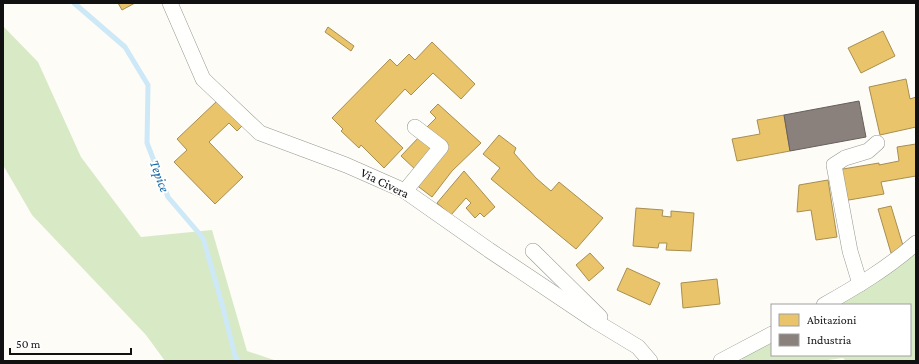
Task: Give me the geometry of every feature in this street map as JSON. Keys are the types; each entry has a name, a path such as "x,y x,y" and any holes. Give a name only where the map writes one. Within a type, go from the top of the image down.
{"street":[{"name":"Via Civera","path":"170,3 202,79 260,133 346,165 405,191 502,259 595,321 638,347 650,361"},
{"path":"405,191 441,147 415,127"},
{"path":"860,284 850,251 834,165 845,158 868,151 877,143"},
{"path":"826,304 860,284 902,255 916,243"},
{"path":"533,251 617,334"},
{"path":"722,361 771,335"}],"green space":[{"path":"3,26 38,62 81,157 141,237 212,230 247,351 277,361 165,361 146,335 32,215 3,165"},
{"path":"916,247 916,361 846,361 843,358 820,361 742,361 743,354 771,339 771,356 911,356 911,304 831,304"}],"building: Abitazioni":[{"path":"118,3 135,3 122,10"},
{"path":"328,27 354,46 351,51 325,32"},
{"path":"883,31 895,56 861,73 848,48"},
{"path":"432,42 475,84 461,99 433,73 411,95 405,89 375,121 403,148 384,168 361,145 359,148 341,131 343,129 332,118 390,59 397,66 409,54 415,60"},
{"path":"906,79 910,99 916,97 916,127 880,135 869,87"},
{"path":"217,101 242,126 237,131 229,123 209,142 243,177 215,204 174,162 187,150 177,139"},
{"path":"438,104 481,143 452,171 432,197 415,184 446,144 427,127 436,118 430,112"},
{"path":"784,115 790,151 737,161 732,139 760,134 757,120"},
{"path":"499,135 516,148 514,153 536,178 551,191 559,182 603,218 576,249 491,179 500,168 483,154"},
{"path":"420,136 428,143 431,151 417,171 401,156"},
{"path":"916,144 916,176 881,182 884,194 843,201 837,170 899,161 897,147"},
{"path":"464,171 495,207 484,217 480,213 475,218 466,208 471,203 466,198 451,215 437,203"},
{"path":"828,180 837,237 816,240 811,210 797,212 799,185"},
{"path":"891,206 904,249 891,253 878,209"},
{"path":"636,208 663,210 662,216 671,217 671,211 694,213 691,251 666,250 667,243 659,243 658,248 633,246"},
{"path":"590,253 604,268 589,281 576,265"},
{"path":"627,268 660,283 650,305 617,290"},
{"path":"717,279 720,304 683,308 681,283"}],"building: Industria":[{"path":"859,101 866,137 790,151 784,115"}],"waterway":[{"name":"Tepice","path":"74,3 125,47 148,85 147,143 168,197 203,238 235,356 238,361"}]}
